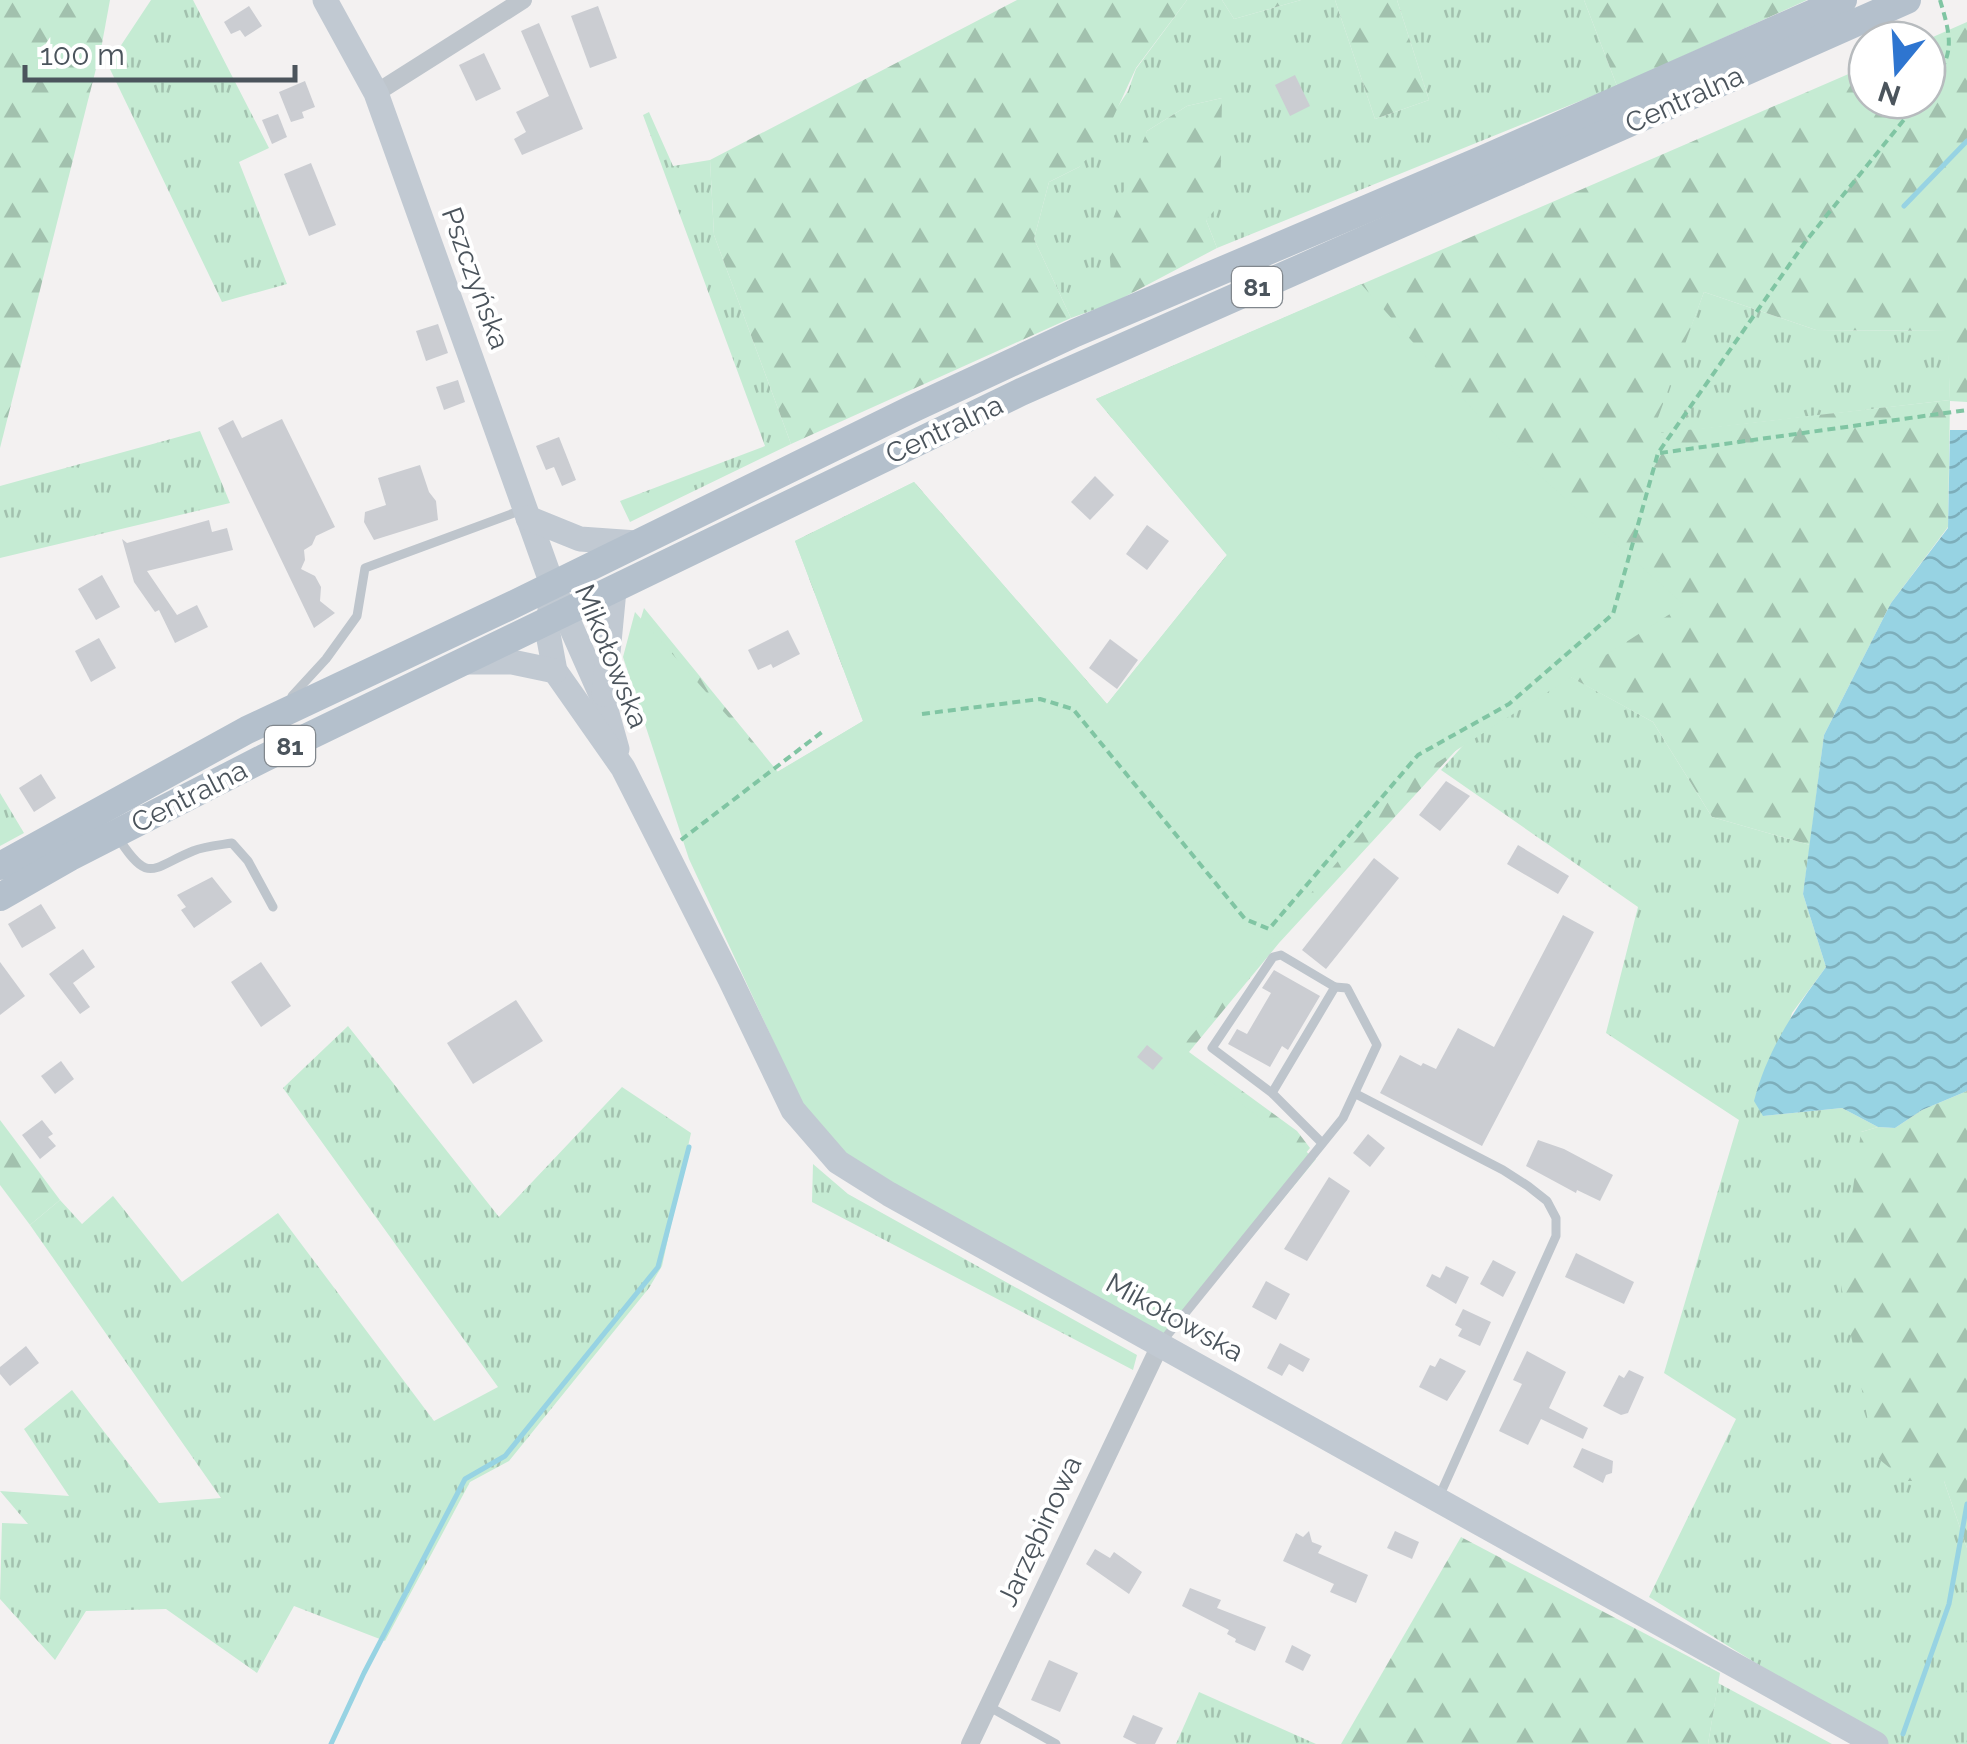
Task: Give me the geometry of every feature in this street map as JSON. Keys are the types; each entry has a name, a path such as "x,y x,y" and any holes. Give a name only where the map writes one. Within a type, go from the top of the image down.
{"main road":[{"name":"Pszczyńska","path":"325,0 376,92 552,584"},
{"name":"Centralna","path":"0,866 247,730 1075,333 1484,159 1842,0"},
{"name":"Centralna","path":"0,897 249,766 1021,392 1908,0"},
{"path":"526,514 580,539 637,542"},
{"name":"Mikołowska","path":"552,584 557,618 555,672 623,768 792,1110 838,1162 1876,1744"},
{"path":"603,699 614,590"},
{"name":"Mikołowska","path":"557,618 603,699 623,768"},
{"path":"467,662 512,662 555,672"}],"street":[{"path":"376,92 523,0"},
{"name":"Jarzębinowa","path":"970,1744 1161,1343"}],"lane":[{"path":"247,730 296,692 326,659 356,616 365,568 526,514"},
{"path":"115,834 129,855 144,866 160,870 194,850 232,843 248,861 273,908"},
{"path":"1161,1343 1343,1118 1377,1046 1348,988 1335,987 1281,955 1273,958 1212,1048 1272,1093 1322,1143"},
{"path":"1272,1093 1335,987"},
{"path":"1356,1094 1503,1170 1547,1201 1556,1218 1556,1236 1438,1498"},
{"path":"988,1706 1056,1744"}],"path":[{"path":"1947,24 1947,60"},
{"path":"922,714 1040,699 1072,708 1245,919 1269,929 1418,755 1509,704 1613,614 1658,453 1806,241 1904,120"},
{"path":"1658,453 1967,410"},
{"path":"665,852 822,732"}],"green space":[{"path":"0,0 110,0 0,448"},
{"path":"151,0 193,0 269,148 239,162 287,284 222,302 108,65"},
{"path":"1017,0 1187,0 1136,68 1101,144 1079,167 1049,182 1034,239 1071,318 791,444 714,235 710,160"},
{"path":"1187,0 1222,0 1234,19 1301,0 1335,0 1375,119 1429,100 1397,0 1584,0 1617,86 1217,248 1206,220 1222,98 1187,106 1147,131 1113,303 1071,318 1034,239 1049,182 1079,167 1128,91 1136,69"},
{"path":"1222,0 1301,0 1234,19"},
{"path":"1335,0 1397,0 1429,100 1375,119"},
{"path":"1584,0 1807,0 1617,86"},
{"path":"1967,22 1967,402 1950,401 1948,527 1891,603 1824,735 1810,845 1712,817 1653,722 1539,660 1279,943 1189,1052 1297,1131 1310,1148 1161,1327 631,651 644,608 778,772 863,721 795,541 914,482 1107,704 1227,555 1096,399 1847,75 1847,120 1947,120 1947,31","holes":["1704,292 1816,330 1947,331 1950,400 1652,434"]},
{"path":"1222,98 1220,204 1206,220 1217,248 1113,303 1108,232 1147,131 1187,106"},
{"path":"649,112 673,166 710,160 714,235 791,444 630,522 620,501 765,446 643,115"},
{"path":"1361,284 1501,441 1684,605 1402,785 1175,1055 1316,1159 1157,1352 849,1163 802,1103 689,859 623,657 635,612 777,772 863,721 795,541 914,482 1107,704 1227,555 1096,399"},
{"path":"1704,292 1816,330 1948,331 1950,400 1650,435"},
{"path":"200,431 230,503 0,558 0,486"},
{"path":"1540,660 1653,722 1712,817 1810,845 1803,894 1826,967 1792,1013 1763,1116 1842,1108 1878,1127 1861,1132 1906,1481 1944,1481 1967,1548 1967,1744 1887,1744 1649,1597 1736,1419 1664,1373 1739,1120 1606,1033 1638,907 1441,770"},
{"path":"0,793 24,833 0,846"},
{"path":"348,1026 499,1217 622,1087 691,1133 662,1266 649,1288 509,1461 470,1482 385,1641 294,1606 257,1673 166,1609 86,1611 55,1660 0,1599 2,1523 28,1524 0,1491 69,1496 24,1429 72,1390 159,1503 221,1498 30,1225 60,1200 82,1224 113,1196 182,1282 278,1213 434,1421 498,1387 283,1088"},
{"path":"1967,1091 1967,1548 1944,1481 1906,1481 1875,1456 1840,1280 1861,1132 1895,1128 1922,1110"},
{"path":"0,1120 60,1200 30,1225 0,1185"},
{"path":"813,1164 848,1194 1137,1355 1133,1370 812,1202"},
{"path":"1461,1537 1720,1673 1708,1744 1341,1744"},
{"path":"1718,1683 1832,1744 1708,1744"},
{"path":"1199,1692 1316,1744 1176,1744"}],"water":[{"path":"1950,430 1967,430 1967,1091 1922,1110 1895,1128 1878,1127 1842,1108 1763,1116 1754,1101 1766,1064 1793,1014 1826,967 1803,894 1824,735 1891,603 1948,528"}],"building":[{"path":"249,6 262,26 245,37 240,30 231,34 224,22"},
{"path":"598,6 617,58 590,68 571,16"},
{"path":"539,23 583,129 522,155 514,139 526,132 516,112 549,96 521,31"},
{"path":"484,53 501,89 476,101 459,65"},
{"path":"1295,75 1310,106 1290,116 1275,85"},
{"path":"305,81 315,107 302,112 304,118 291,122 279,92"},
{"path":"278,114 287,137 272,144 262,120"},
{"path":"311,163 336,225 309,236 284,174"},
{"path":"438,324 448,353 426,361 416,331"},
{"path":"458,380 465,402 444,410 436,387"},
{"path":"282,419 335,527 316,536 304,550 301,569 315,576 321,587 320,601 335,613 314,628 218,428 233,420 242,438"},
{"path":"559,437 576,480 562,486 554,467 546,470 536,446"},
{"path":"420,465 436,501 438,520 374,540 364,522 365,512 386,505 378,478"},
{"path":"1095,476 1114,495 1090,520 1071,502"},
{"path":"209,520 212,532 227,528 233,550 147,571 177,615 197,605 208,627 175,643 159,610 155,612 134,582 122,539 127,543"},
{"path":"1147,525 1169,541 1147,570 1126,554"},
{"path":"102,575 120,607 96,620 78,589"},
{"path":"788,630 800,654 773,668 771,664 758,670 748,650"},
{"path":"99,638 116,668 91,682 75,651"},
{"path":"1110,639 1138,660 1117,689 1089,668"},
{"path":"41,774 56,798 34,812 19,788"},
{"path":"1446,781 1470,796 1440,831 1419,815"},
{"path":"1518,845 1569,876 1558,894 1507,864"},
{"path":"1374,858 1399,878 1326,969 1302,950"},
{"path":"212,877 232,902 194,928 181,910 186,907 177,895"},
{"path":"41,904 56,928 22,948 8,924"},
{"path":"1563,915 1594,932 1482,1146 1380,1093 1400,1055 1436,1069 1458,1028 1494,1047"},
{"path":"83,949 95,967 73,983 90,1007 80,1014 49,974"},
{"path":"0,962 25,996 0,1015"},
{"path":"261,962 291,1006 261,1027 231,982"},
{"path":"1274,970 1320,996 1288,1050 1282,1046 1270,1067 1228,1044 1237,1029 1247,1034 1271,993 1262,988"},
{"path":"516,1000 543,1041 473,1084 447,1043"},
{"path":"1147,1045 1163,1058 1153,1070 1137,1057"},
{"path":"61,1061 74,1079 55,1094 41,1076"},
{"path":"42,1120 53,1134 48,1137 56,1146 40,1159 22,1135"},
{"path":"1368,1134 1385,1148 1370,1167 1353,1153"},
{"path":"1538,1140 1613,1175 1600,1201 1577,1190 1576,1193 1526,1166"},
{"path":"1329,1177 1350,1191 1307,1261 1284,1249"},
{"path":"1576,1253 1634,1282 1624,1304 1565,1277"},
{"path":"1493,1260 1516,1272 1503,1297 1480,1284"},
{"path":"1446,1266 1469,1277 1456,1304 1426,1286 1432,1274 1440,1278"},
{"path":"1266,1281 1290,1294 1276,1320 1252,1307"},
{"path":"1463,1309 1491,1322 1480,1346 1458,1336 1462,1329 1455,1325"},
{"path":"1280,1343 1310,1359 1303,1372 1289,1364 1282,1376 1267,1368"},
{"path":"26,1346 39,1363 10,1386 0,1374 0,1367"},
{"path":"1527,1351 1566,1372 1549,1408 1588,1428 1583,1439 1541,1419 1528,1445 1499,1431 1522,1384 1513,1380"},
{"path":"1440,1358 1466,1371 1447,1401 1419,1387 1430,1365 1435,1367"},
{"path":"1629,1370 1644,1377 1628,1413 1621,1415 1603,1406 1619,1375 1624,1378"},
{"path":"1582,1448 1613,1461 1612,1473 1606,1475 1603,1483 1573,1467"},
{"path":"1309,1531 1312,1542 1322,1546 1318,1553 1368,1575 1356,1603 1330,1592 1334,1584 1283,1561 1296,1533 1303,1537"},
{"path":"1395,1531 1419,1542 1412,1559 1387,1548"},
{"path":"1095,1549 1110,1558 1114,1552 1142,1572 1129,1594 1086,1564"},
{"path":"1190,1588 1221,1600 1217,1608 1266,1627 1255,1651 1235,1642 1227,1634 1229,1630 1182,1606"},
{"path":"1292,1645 1311,1655 1303,1671 1285,1662"},
{"path":"1049,1660 1078,1673 1060,1712 1031,1700"},
{"path":"1133,1715 1163,1728 1155,1744 1137,1744 1123,1737"}],"waterway":[{"path":"1904,206 1967,141"},
{"path":"331,1744 465,1479 505,1456 658,1267 689,1147"},
{"path":"1903,1734 1949,1604 1967,1504"}]}
